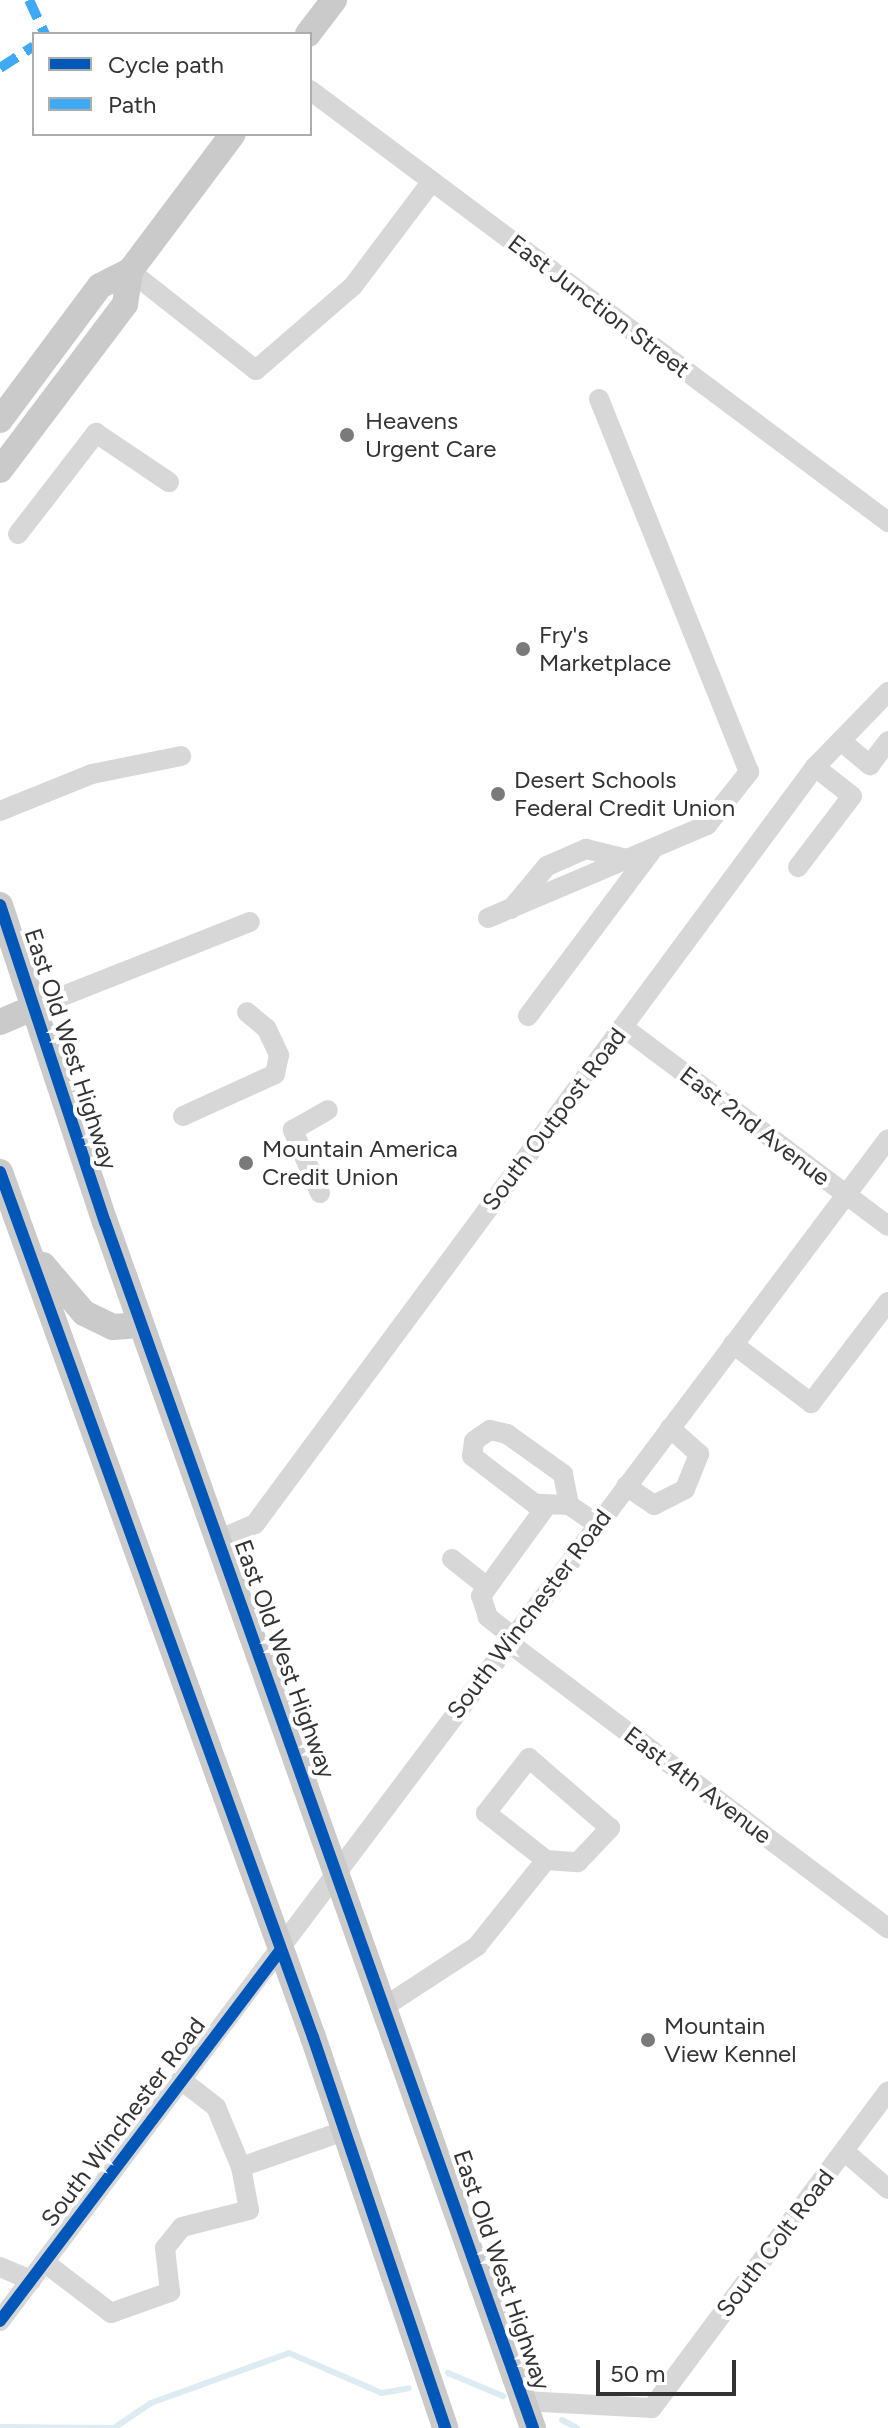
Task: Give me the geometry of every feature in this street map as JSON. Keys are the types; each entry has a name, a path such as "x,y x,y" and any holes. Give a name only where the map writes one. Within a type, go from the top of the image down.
{"main road":[{"path":"310,32 334,0"},
{"path":"0,420 100,286 130,271 231,136"},
{"path":"0,470 125,304 130,271"},
{"name":"East Old West Highway","path":"0,905 141,1325 340,1870 533,2428"},
{"path":"0,1022 35,1007"},
{"path":"0,1172 281,1950 445,2428"},
{"path":"17,1220 70,1303 113,1327 141,1325"}],"street":[{"name":"East Junction Street","path":"312,91 888,522"},
{"path":"130,271 256,370 353,286 432,181"},
{"path":"488,918 511,909 547,866 586,849 627,859 707,825 749,772 599,399"},
{"path":"18,534 96,433 169,482"},
{"name":"South Outpost Road","path":"218,1540 255,1524 815,767 888,692"},
{"path":"841,741 870,765 888,741"},
{"path":"0,811 92,774 181,756"},
{"path":"798,867 852,796 815,767"},
{"path":"528,1016 655,847"},
{"path":"35,1007 250,922"},
{"path":"183,1116 275,1074 279,1055 267,1029 247,1012"},
{"name":"East 2nd Avenue","path":"623,1027 888,1226"},
{"path":"320,1193 293,1130 328,1110"},
{"name":"South Winchester Road","path":"0,2321 888,1139"},
{"path":"733,1344 811,1403 888,1302"},
{"path":"626,1486 654,1505 685,1489 699,1454 670,1428"},
{"path":"569,1505 563,1474 507,1434 481,1433 472,1456 545,1508 569,1505 597,1524"},
{"path":"452,1559 486,1586 545,1508"},
{"name":"East 4th Avenue","path":"486,1586 483,1609 510,1639 888,1928"},
{"path":"529,1758 610,1828 578,1862 546,1860 486,1813 529,1758"},
{"path":"387,2005 477,1946 546,1860"},
{"path":"44,2262 111,2313 170,2292 165,2248 182,2227 249,2210 241,2167 216,2107 181,2080"},
{"name":"South Colt Road","path":"524,2401 652,2408 888,2091"},
{"path":"241,2167 344,2131"},
{"path":"844,2151 888,2189"},
{"path":"0,2267 31,2280"}],"waterway":[{"path":"0,2427 114,2428 151,2403 289,2353 382,2393 409,2388"},
{"path":"448,2373 503,2396"},
{"path":"562,2420 577,2428"}],"marked path":[{"path":"29,0 44,32"},
{"path":"0,68 32,47"}],"cycle path":[{"path":"0,905 105,1222 533,2428"},
{"path":"0,1172 313,2037 445,2428"},
{"path":"0,2321 281,1950"}],"place":[{"name":"Heavens Urgent Care","path":"347,435"},
{"name":"Fry's Marketplace","path":"523,649"},
{"name":"Desert Schools Federal Credit Union","path":"498,794"},
{"name":"Mountain America Credit Union","path":"246,1163"},
{"name":"Mountain View Kennel","path":"648,2040"}]}
